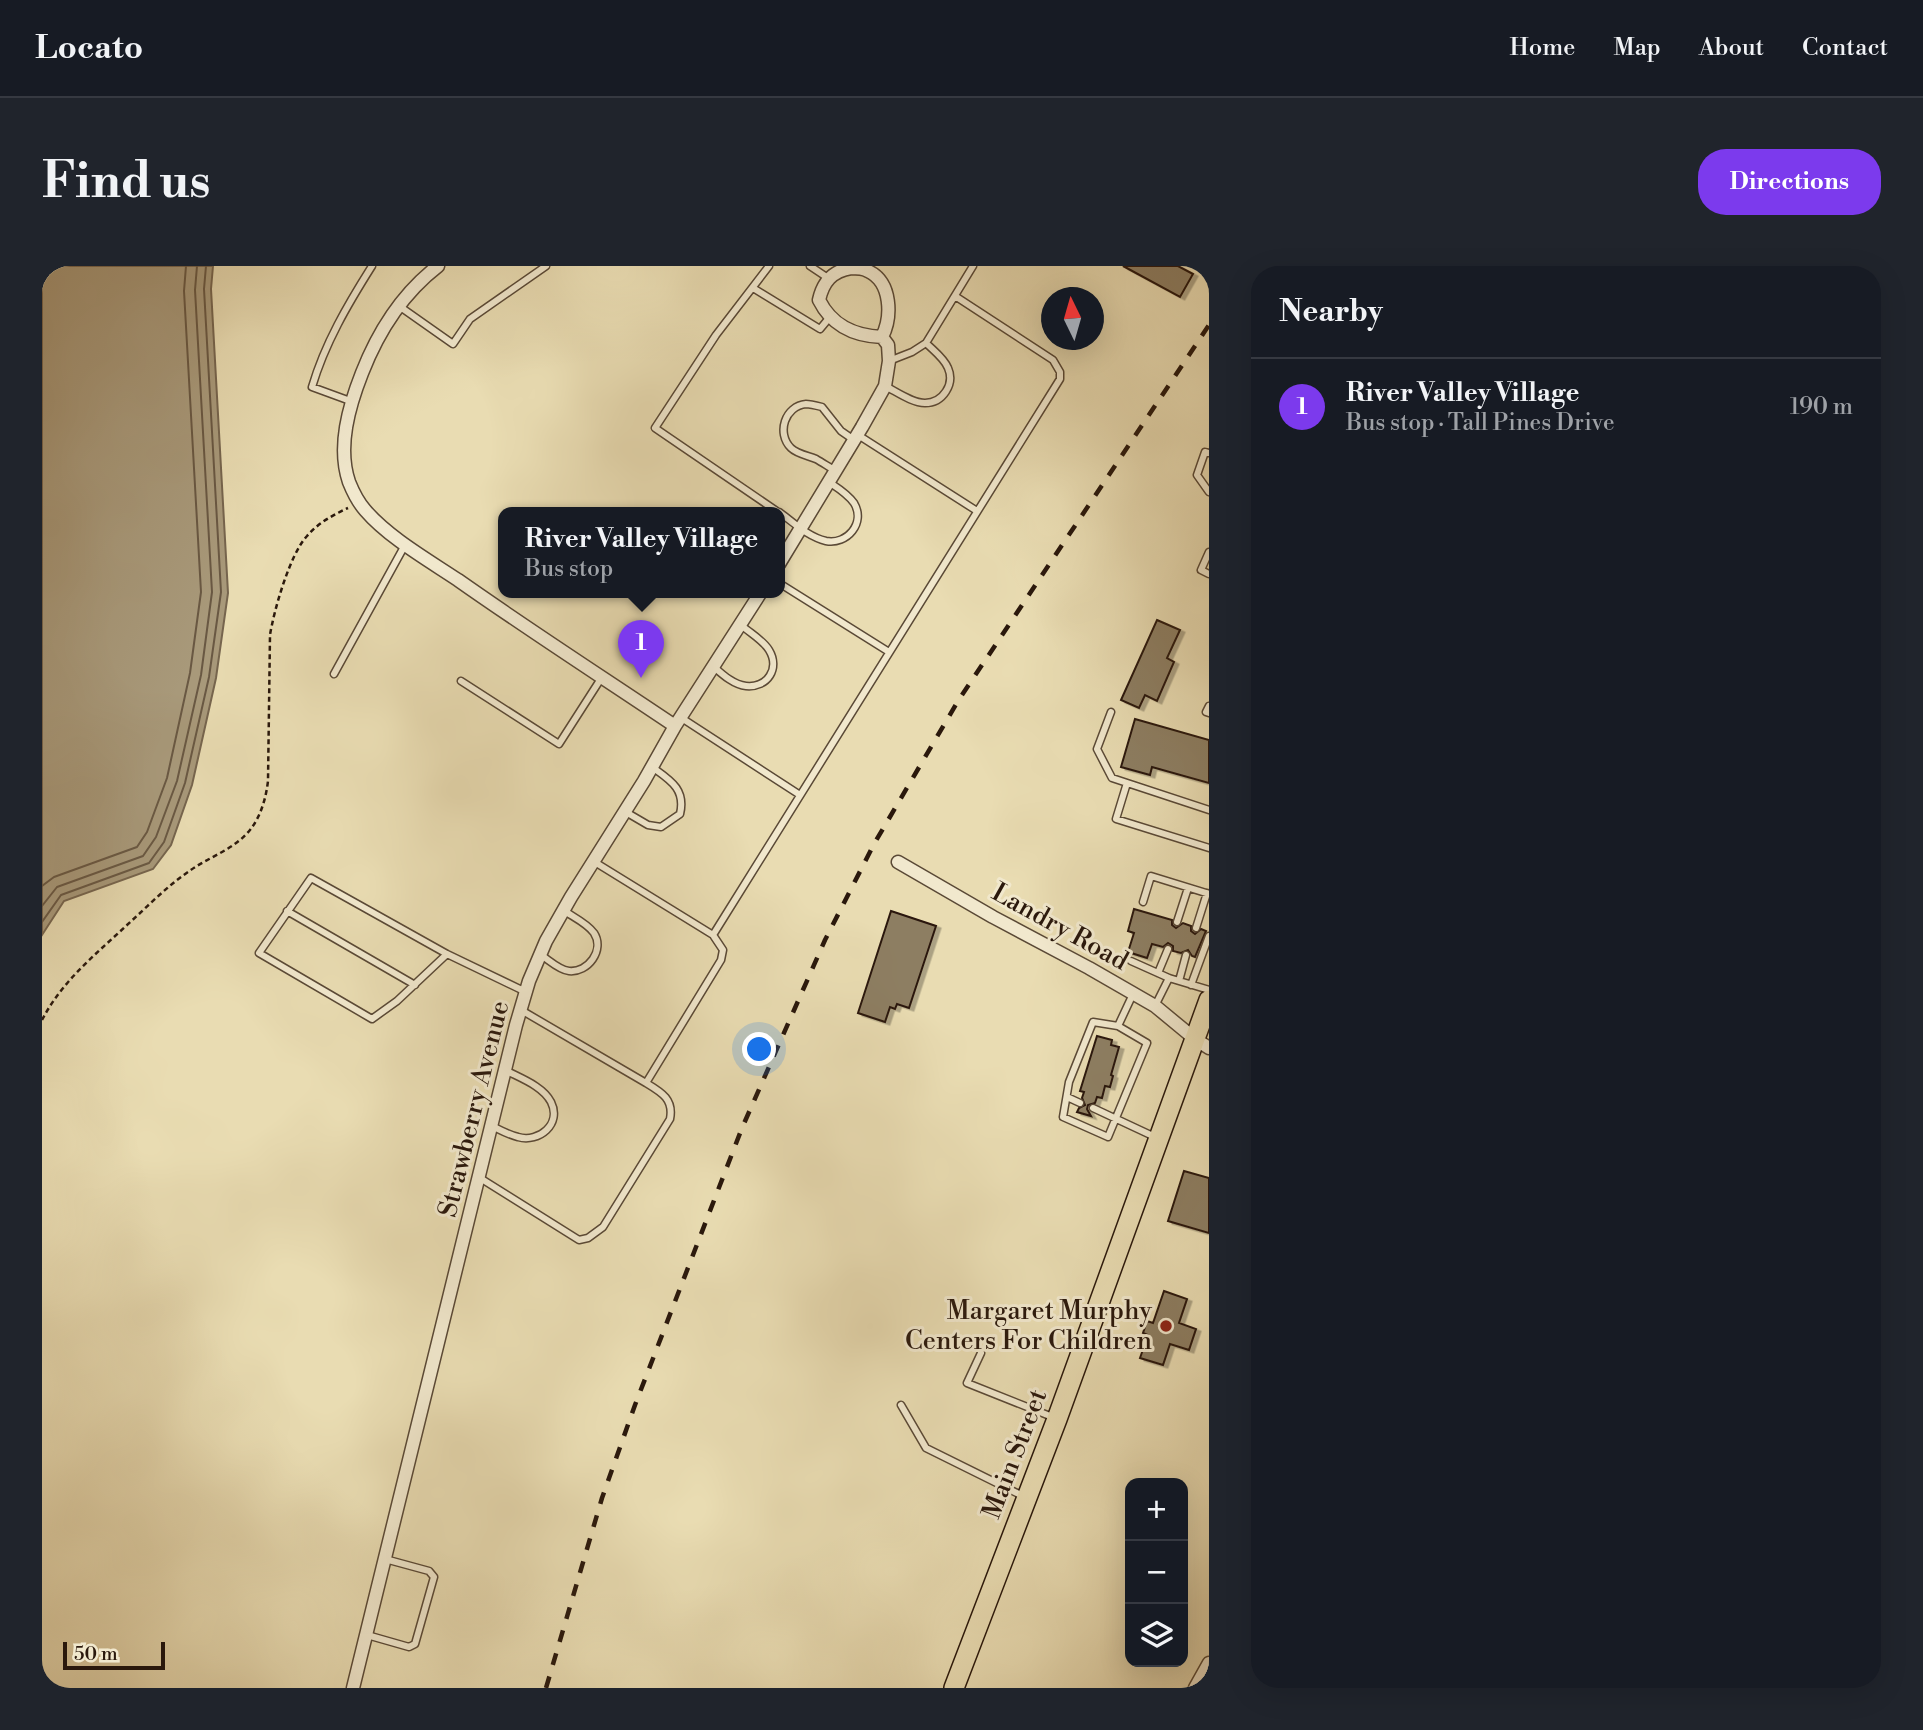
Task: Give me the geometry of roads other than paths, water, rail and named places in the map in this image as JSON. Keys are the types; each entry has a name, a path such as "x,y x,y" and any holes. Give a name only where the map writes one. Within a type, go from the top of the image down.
{"highway":[{"name":"Main Street","path":"954,1688 1057,1419 1158,1138 1202,1044 1209,1000"}],"street":[{"path":"438,266 418,281 398,306 368,358 345,432 344,457 349,481 365,510 406,544 602,677 678,721"},
{"path":"785,554 885,386 889,361 888,345 882,337 853,332 830,317 819,300 828,278 851,268 864,269 874,275 887,296 888,326 882,337"},
{"name":"Strawberry Avenue","path":"353,1688 526,992 563,910 678,721 757,598"},
{"name":"Landry Road","path":"898,862 1155,1006 1202,1044"},
{"path":"1195,1688 1209,1663"}],"lane":[{"path":"353,402 312,387 320,360 348,304 372,266"},
{"path":"398,306 453,344 470,319 546,266"},
{"path":"769,266 716,335 655,428 772,507"},
{"path":"810,266 828,278"},
{"path":"889,361 926,343 973,266"},
{"path":"753,288 820,329 830,317"},
{"path":"713,935 1059,379 1060,372 1053,360 954,296"},
{"path":"885,386 925,403 936,401 944,395 950,375 947,366 926,343"},
{"path":"785,516 815,537 834,542 843,539 857,523 858,512 853,502 818,460 791,448 784,437 785,419 793,409 805,404 822,407 841,431 856,437 977,511"},
{"path":"1209,453 1205,452 1198,475 1209,492"},
{"path":"334,674 406,544"},
{"path":"1209,552 1201,570 1209,574"},
{"path":"785,587 889,652"},
{"path":"713,667 736,683 746,686 757,685 768,679 774,660 770,651 741,625"},
{"path":"461,681 559,744 602,677"},
{"path":"1209,706 1206,712 1209,713"},
{"path":"1111,712 1097,749 1112,778 1209,810"},
{"path":"678,721 800,795"},
{"path":"624,811 648,825 661,827 680,814 682,803 674,782 652,767"},
{"path":"1127,783 1116,819 1209,848"},
{"path":"593,861 713,935 723,950 721,960 646,1083"},
{"path":"1143,902 1151,876 1208,894 1196,928"},
{"path":"447,954 415,985 372,1019 259,953 311,878 447,954 526,992"},
{"path":"1177,922 1188,888"},
{"path":"541,955 570,971 588,965 594,958 597,949 596,937 590,929 563,910"},
{"path":"287,911 415,985"},
{"path":"1191,985 1209,936"},
{"path":"1158,973 1168,949"},
{"path":"1179,981 1186,955"},
{"path":"1131,961 1169,978 1209,990"},
{"path":"1155,1006 1169,978"},
{"path":"1118,1026 1133,993"},
{"path":"480,1178 579,1240 589,1238 603,1227 670,1119 672,1109 663,1094 521,1010"},
{"path":"1093,1022 1118,1026 1147,1043 1108,1137 1063,1117 1067,1097 1069,1082 1093,1022"},
{"path":"492,1126 520,1138 533,1138 544,1133 552,1123 550,1101 535,1086 505,1070"},
{"path":"1067,1097 1080,1103"},
{"path":"1093,1108 1158,1138"},
{"path":"981,1353 967,1383 1057,1419"},
{"path":"901,1405 926,1448 1027,1498"},
{"path":"367,1634 409,1647 415,1644 434,1577 429,1571 385,1559"}],"water":[{"path":"42,266 213,266 211,289 228,593 216,678 192,785 171,845 153,869 64,901 42,935"}],"railway":[{"path":"546,1688 602,1498 635,1405 742,1128 825,940 874,844 958,701 1209,325"}],"place":[{"name":"River Valley Village","path":"641,678"},
{"name":"Margaret Murphy Centers For Children","path":"1166,1326"}]}
